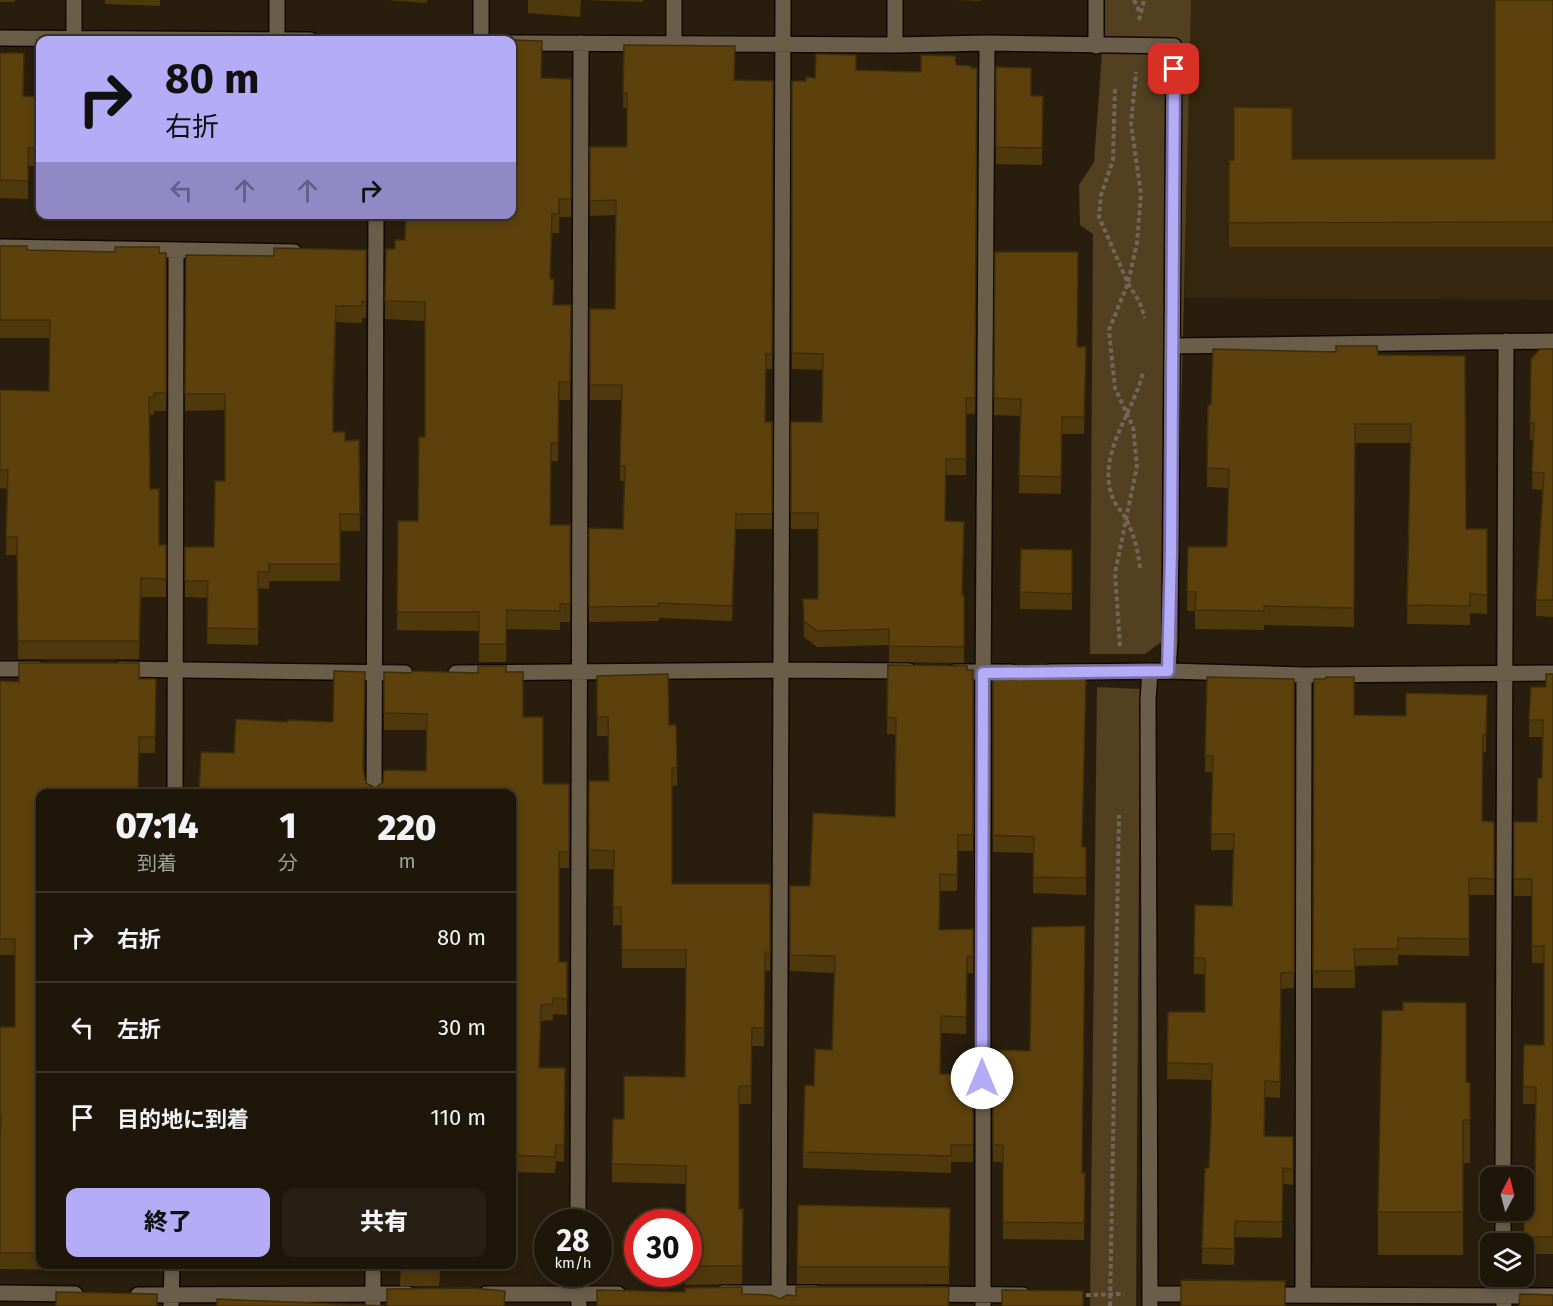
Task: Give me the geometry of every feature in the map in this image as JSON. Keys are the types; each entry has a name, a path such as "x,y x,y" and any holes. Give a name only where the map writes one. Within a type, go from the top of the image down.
{"street":[{"path":"74,0 74,36"},
{"path":"277,0 277,36"},
{"path":"481,0 481,36"},
{"path":"674,0 674,43"},
{"path":"779,1299 783,0"},
{"path":"895,0 895,45"},
{"path":"1096,0 1096,46"},
{"path":"0,38 36,38"},
{"path":"516,43 895,45 987,43 1174,46 1173,346 1168,671"},
{"path":"578,1209 581,43"},
{"path":"982,1300 987,43"},
{"path":"374,789 370,253 375,219"},
{"path":"0,247 305,252"},
{"path":"175,789 176,251"},
{"path":"1173,346 1553,340"},
{"path":"1503,1167 1506,341"},
{"path":"0,669 58,669"},
{"path":"105,669 419,673"},
{"path":"442,673 781,670 983,673 1168,671 1304,675 1553,673"},
{"path":"1150,671 1148,699 1150,1300 1214,1294"},
{"path":"1303,1295 1304,675"},
{"path":"172,1269 172,1301"},
{"path":"373,1269 373,1300"},
{"path":"0,1293 92,1294"},
{"path":"709,1293 779,1299 827,1293"},
{"path":"126,1295 172,1301 373,1300 418,1294"},
{"path":"476,1294 579,1300 638,1294"},
{"path":"911,1294 982,1300 1040,1295"},
{"path":"1247,1295 1504,1301 1553,1296"}],"path":[{"path":"1134,0 1140,12"},
{"path":"1115,89 1113,160 1101,195 1099,217 1128,283 1140,303 1147,324"},
{"path":"1140,568 1137,546 1126,519 1112,497 1108,477 1111,455 1144,371"},
{"path":"1086,1295 1150,1300"}],"shaded area":[{"path":"1103,0 1191,0 1176,631 1145,654 1090,654 1093,234 1080,225 1079,185 1094,162 1103,39"},
{"path":"1190,0 1553,0 1553,300 1185,298"},
{"path":"1097,687 1140,689 1136,1306 1090,1306"}],"building":[{"path":"1495,0 1553,0 1553,222 1229,223 1229,160 1234,160 1234,107 1292,108 1292,159 1495,159"},
{"path":"516,40 542,41 541,78 571,79 571,199 559,199 559,214 552,214 550,279 554,279 553,305 571,305 570,382 559,382 558,443 551,443 550,525 570,525 570,604 560,604 560,611 507,610 506,644 479,644 479,612 397,612 398,521 418,521 419,437 425,437 425,302 385,301 386,249 395,249 395,240 405,240 406,219 516,219"},
{"path":"624,45 735,46 734,80 773,81 772,354 766,354 765,422 772,422 772,514 736,514 732,606 659,603 659,606 589,607 589,528 623,529 625,466 620,466 622,385 590,385 590,309 615,309 616,200 590,201 590,147 627,147 627,93 623,93"},
{"path":"0,53 24,53 23,96 36,97 36,148 28,148 28,181 0,180"},
{"path":"816,54 856,55 856,70 921,72 921,55 955,56 956,65 977,68 975,398 966,398 966,459 946,459 945,521 964,522 962,595 964,595 964,647 889,646 889,629 817,631 804,621 803,599 818,599 818,513 791,513 791,422 822,422 823,354 792,353 792,81 806,81 806,77 815,78"},
{"path":"996,67 1031,68 1031,96 1043,96 1042,148 996,147"},
{"path":"0,246 27,246 27,250 115,252 115,247 159,247 159,253 166,253 166,393 154,393 154,397 149,397 150,489 159,489 159,545 166,545 166,579 141,578 139,641 18,641 17,537 6,537 8,470 0,470 0,390 49,391 50,320 0,320"},
{"path":"274,248 366,250 366,302 362,301 362,306 336,306 333,377 333,432 345,432 345,441 359,440 360,514 340,514 340,564 269,564 269,572 258,572 258,629 207,628 208,581 185,581 185,547 214,547 215,481 225,481 225,394 185,394 186,255 274,256"},
{"path":"995,252 1078,252 1077,347 1086,347 1084,417 1062,417 1061,477 1019,476 1021,399 994,398"},
{"path":"1336,346 1377,346 1378,355 1465,356 1466,529 1487,529 1487,595 1470,594 1470,606 1407,605 1411,424 1355,424 1354,608 1264,606 1264,611 1195,610 1196,592 1187,592 1188,547 1227,547 1229,469 1207,468 1208,405 1211,405 1213,349 1336,352"},
{"path":"1540,349 1553,349 1553,600 1536,600 1544,473 1532,472 1534,423 1530,423 1531,359"},
{"path":"1021,549 1072,550 1072,594 1020,592"},
{"path":"19,663 139,663 139,679 156,679 155,737 139,737 138,789 36,789 36,1253 0,1253 0,1027 15,1027 15,939 0,939 0,681 19,682"},
{"path":"888,665 967,666 967,670 973,670 973,835 958,835 957,875 940,874 939,930 973,929 973,956 967,957 966,1017 941,1016 940,1074 973,1074 973,1145 951,1145 951,1156 803,1152 805,1085 814,1086 815,1049 832,1050 835,956 790,955 790,886 810,886 813,813 895,817 896,718 887,717"},
{"path":"478,666 506,666 506,672 523,672 523,717 543,717 543,784 569,784 569,852 559,852 559,962 567,962 567,999 553,998 553,1004 541,1005 539,1068 565,1068 564,1145 556,1145 555,1157 516,1155 516,789 199,789 201,752 234,753 236,719 333,722 334,671 365,672 363,769 366,783 375,788 383,782 384,770 426,771 427,714 384,713 384,672 478,673"},
{"path":"993,670 1086,672 1082,847 1086,847 1086,878 1033,877 1034,837 993,835"},
{"path":"668,674 669,725 676,725 677,768 672,768 672,884 770,884 770,953 765,952 764,1028 752,1028 751,1086 739,1086 739,1209 743,1209 742,1266 702,1266 702,1209 686,1209 686,1166 612,1164 613,1119 624,1119 624,1076 685,1077 686,950 622,950 621,907 613,907 614,851 589,850 589,781 609,781 608,717 597,717 597,676"},
{"path":"1546,674 1553,674 1553,1237 1534,1237 1534,1233 1524,1233 1524,1221 1534,1221 1536,1087 1523,1087 1524,1045 1544,1045 1544,946 1532,946 1532,879 1514,879 1514,822 1537,822 1538,778 1542,778 1543,720 1529,720 1531,687 1546,687"},
{"path":"1207,677 1294,679 1294,972 1281,973 1280,1082 1265,1081 1264,1136 1293,1137 1293,1169 1283,1168 1282,1222 1235,1221 1234,1249 1202,1248 1205,1168 1209,1168 1212,1064 1167,1063 1168,1012 1205,1012 1205,958 1194,958 1195,905 1232,906 1234,834 1211,834 1213,756 1205,756"},
{"path":"1326,677 1354,677 1354,715 1406,716 1406,693 1487,695 1486,735 1483,735 1482,821 1494,822 1494,879 1469,878 1469,939 1398,938 1398,949 1354,949 1355,971 1313,971 1314,679 1325,679"},
{"path":"1085,926 1082,1173 1085,1173 1084,1223 1003,1222 1003,1145 993,1145 993,1074 1000,1074 1001,1050 1030,1051 1032,927"},
{"path":"1403,1002 1466,1003 1466,1082 1470,1083 1470,1120 1463,1120 1463,1212 1378,1212 1382,1011 1403,1010"},
{"path":"798,1205 950,1208 949,1267 797,1267"},
{"path":"400,1269 439,1269 439,1270"},
{"path":"1181,1280 1285,1281 1285,1306 1181,1306"},
{"path":"742,1287 742,1294 771,1295 780,1299 787,1295 796,1296 796,1287 949,1287 948,1306 597,1306 597,1290 685,1292 685,1288"},
{"path":"472,1288 505,1291 504,1306 387,1306 387,1289"},
{"path":"1002,1290 1083,1291 1083,1306 1002,1306"},
{"path":"56,1292 157,1294 157,1306 56,1306"},
{"path":"1520,1294 1553,1295 1553,1306 1519,1306"},
{"path":"217,1299 384,1306 217,1306"}],"route":[{"path":"982,1078 983,673 1168,671 1171,551 1174,69"}]}
